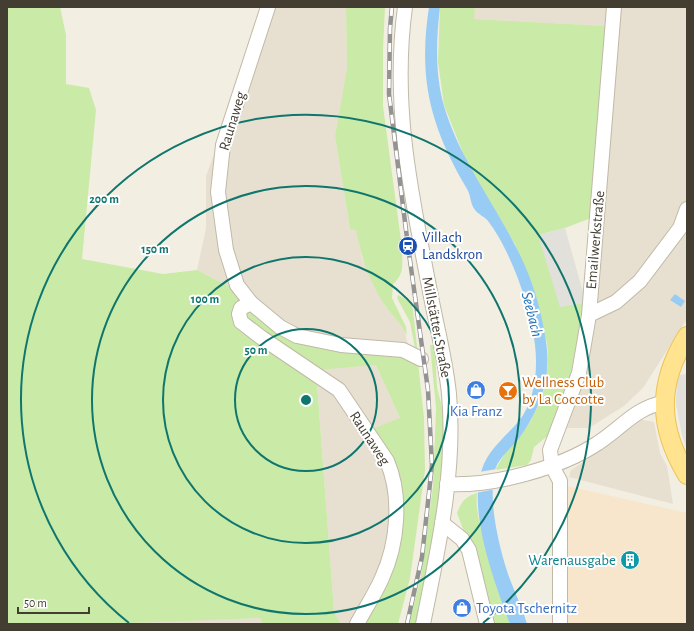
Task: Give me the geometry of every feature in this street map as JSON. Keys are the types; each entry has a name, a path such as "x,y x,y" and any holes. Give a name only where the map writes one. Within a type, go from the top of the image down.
{"main road":[{"path":"687,336 677,352 670,369 666,384 665,402 671,445 687,475"}],"street":[{"name":"Raunaweg","path":"268,7 223,145 218,192 226,250 236,285 251,303 280,327 297,336 341,345 403,350 421,359"},
{"name":"Millstätter Straße","path":"405,7 401,46 401,113 411,195 449,394 450,435 442,523 423,624"},
{"name":"Emailwerkstraße","path":"552,466 550,450 579,373 589,315 614,7"},
{"path":"589,315 616,302 640,280 680,228 687,209"},
{"name":"Raunaweg","path":"251,303 241,308 239,314 241,322 339,390 387,461 393,474 397,501 392,545 382,578 357,624"},
{"path":"446,484 474,484 516,476 552,466 582,454 638,412 650,405 665,402"},
{"path":"552,466 560,481 560,624"},
{"path":"442,523 462,539 469,550 486,624"}],"shaded area":[{"path":"263,7 346,7 347,71 335,136 350,229 356,229 362,258 385,306 404,328 408,345 314,342 236,290 197,270 206,228 206,176 230,111"},
{"path":"475,7 687,7 687,319 643,388 624,406 589,428 567,428 587,369 592,329 606,26 473,19"},
{"path":"565,228 586,303 560,307 538,235"},
{"path":"376,365 400,418 398,514 361,624 341,624 334,612 316,369"},
{"path":"687,374 687,449 682,435 676,404 677,375"},
{"path":"638,419 654,422 660,453 667,466 673,504 569,477 571,470 602,450"},
{"path":"567,486 687,513 687,624 568,624 565,490"},
{"path":"261,618 263,624 103,624 103,623"}],"green space":[{"path":"7,7 60,7 66,35 66,84 89,88 96,110 82,259 163,274 197,270 236,290 263,320 408,357 418,362 424,418 425,470 410,578 398,624 361,624 398,514 370,430 400,418 376,365 316,370 334,612 341,624 263,624 260,618 103,624 7,624"},
{"path":"346,7 385,7 383,106 402,248 402,268 397,280 393,284 392,298 406,327 407,336 387,308 374,286 360,250 356,230 350,229 335,136 347,69"},
{"path":"440,7 475,7 474,19 606,26 591,218 565,228 538,235 586,303 573,369 550,434 534,447 531,460 527,465 495,470 504,455 530,422 542,398 548,365 547,343 515,244 469,168 444,105 438,62"},
{"path":"398,295 412,302 418,355 416,354 410,322 397,298"},
{"path":"430,345 433,345 435,351 437,388 445,418 444,458 431,553 417,624 409,624 421,576 433,486 436,408"},
{"path":"477,493 480,527 510,624 491,624 472,553 457,513 464,500"}],"water":[{"name":"Seebach","path":"429,7 440,7 437,57 439,82 444,106 459,145 468,163 510,235 529,274 539,308 546,342 547,369 542,394 532,418 525,430 499,462 495,470 493,482 493,507 500,547 507,571 527,624 510,624 497,589 480,526 478,486 482,469 488,456 524,414 532,395 536,365 533,330 519,280 512,264 488,221 473,208 468,191 454,166 436,123 426,80 425,57"},
{"path":"675,294 685,301 681,307 670,300"}],"pier":[{"path":"497,469 496,489 475,493 479,472"}],"railway":[{"path":"392,7 390,28 389,94 428,390 432,465 422,557 407,624"}],"place":[{"name":"Villach Landskron","path":"408,246"},
{"name":"Kia Franz","path":"476,390"},
{"name":"Wellness Club by La Coccotte","path":"508,391"},
{"name":"Warenausgabe","path":"630,560"},
{"name":"Toyota Tschernitz","path":"462,608"}]}
